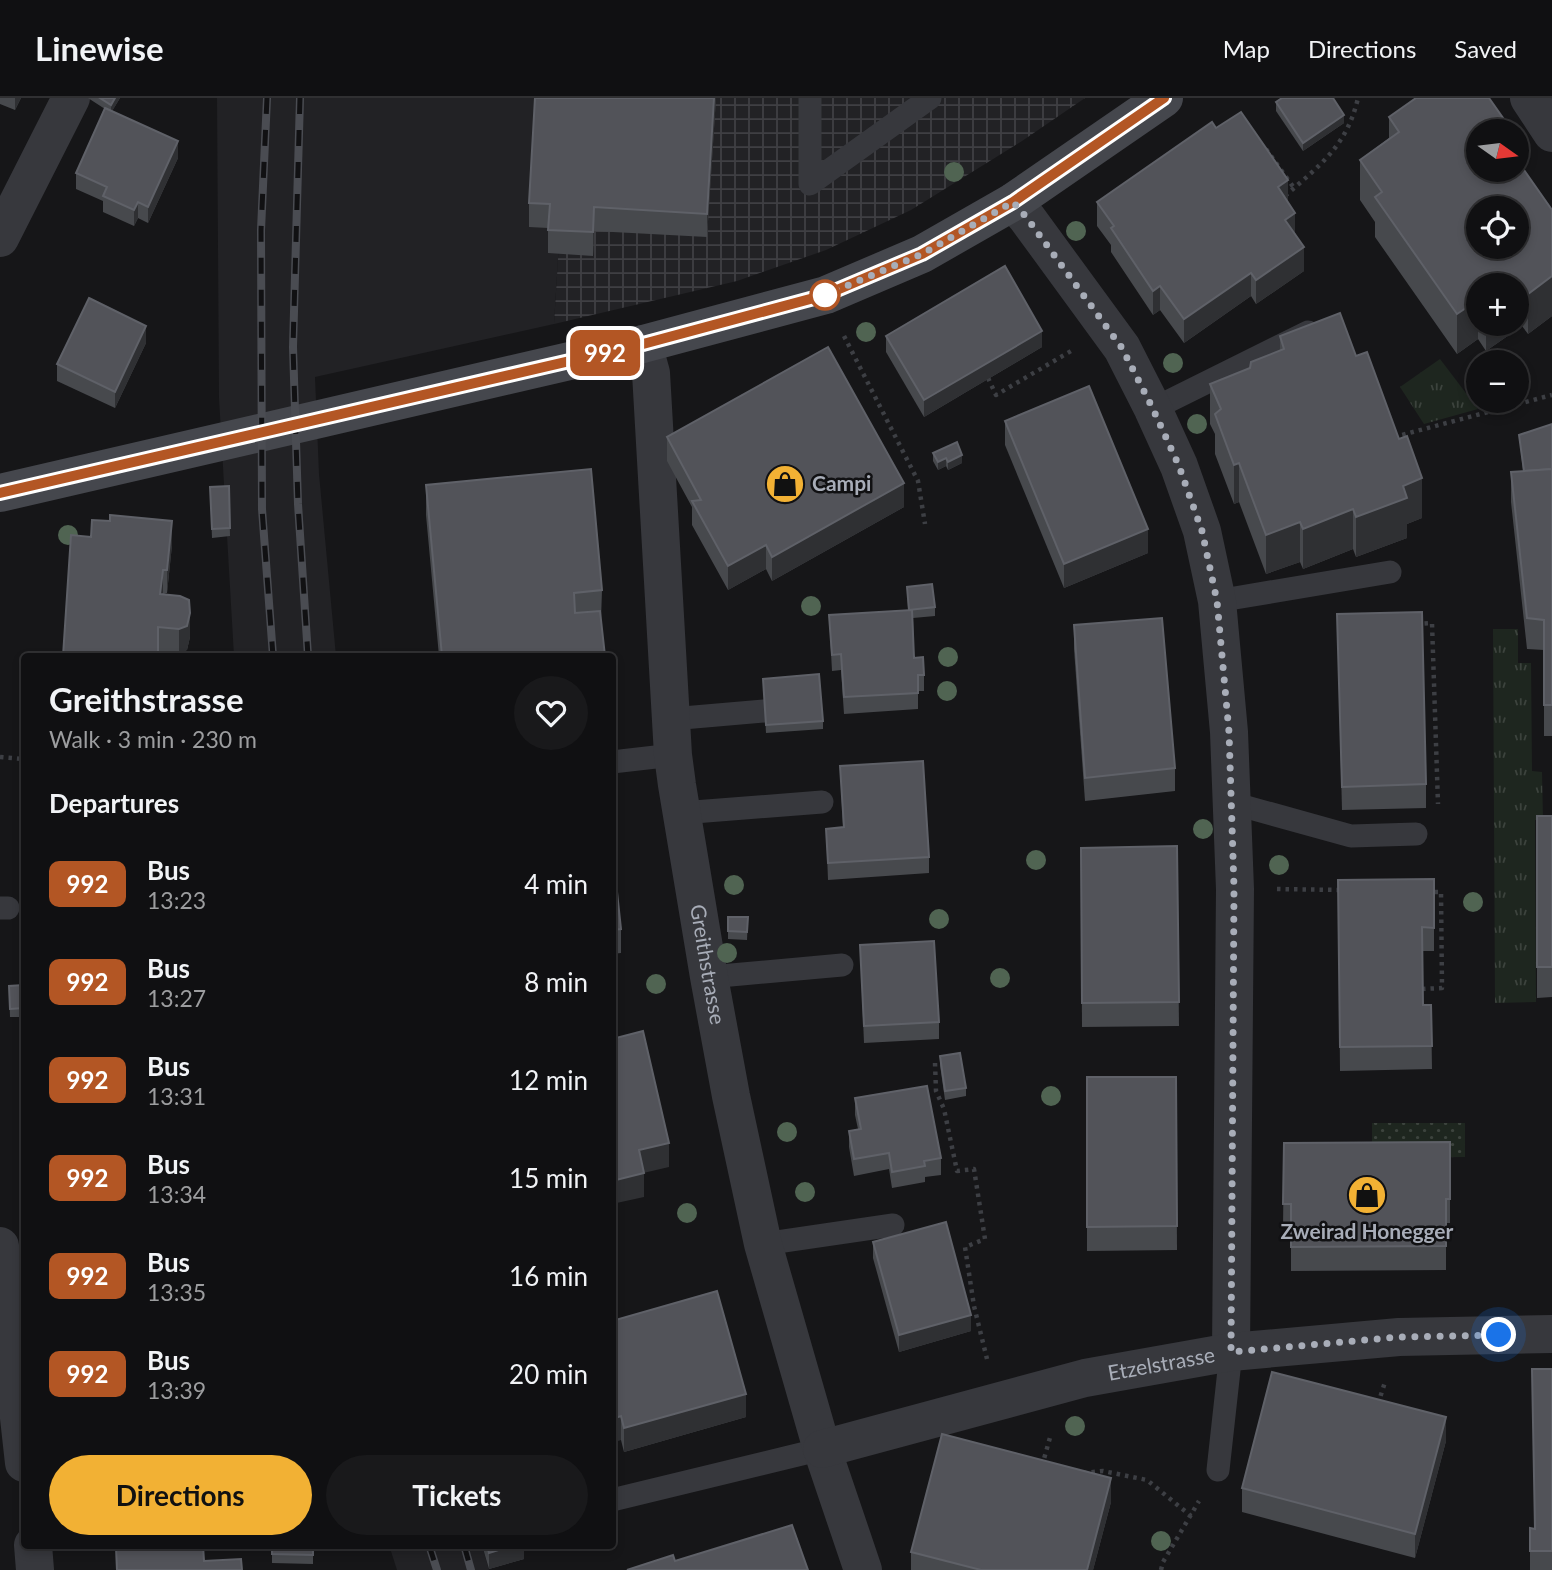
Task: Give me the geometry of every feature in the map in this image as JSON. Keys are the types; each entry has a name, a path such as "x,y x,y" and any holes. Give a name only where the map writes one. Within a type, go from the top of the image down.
{"street":[{"path":"0,238 71,98"},
{"path":"0,493 643,344 825,295 922,254 1013,202 1164,98"},
{"path":"1529,98 1552,133"},
{"path":"1013,202 1122,348 1179,466 1202,531 1217,601 1229,732 1234,888 1231,1352"},
{"name":"Greithstrasse","path":"643,344 651,373 672,737 681,813 709,977 763,1244 822,1449 863,1570"},
{"path":"0,1246 21,1436"},
{"name":"Etzelstrasse","path":"822,1449 1085,1378 1231,1352 1399,1337 1552,1334"},
{"path":"33,1549 35,1570"}],"lane":[{"path":"810,98 810,184 930,98"},
{"path":"1153,409 1329,321"},
{"path":"1217,601 1390,572"},
{"path":"616,760 672,737 764,711"},
{"path":"681,813 822,802"},
{"path":"1232,803 1351,836 1416,834"},
{"path":"709,977 842,965"},
{"path":"763,1244 893,1225"},
{"path":"1218,1470 1231,1352"},
{"path":"616,1499 822,1449"}],"path":[{"path":"1285,197 1330,156 1345,135 1358,98"},
{"path":"1264,147 1294,188"},
{"path":"825,295 918,481 925,524"},
{"path":"988,379 996,395 1108,329"},
{"path":"1394,438 1552,395"},
{"path":"1410,624 1433,623 1438,813"},
{"path":"0,757 21,759"},
{"path":"1234,888 1345,890"},
{"path":"1422,989 1442,988 1441,892 1427,892"},
{"path":"935,1063 936,1091 944,1109 957,1171 974,1169 985,1238 965,1247 974,1306 988,1360"},
{"path":"1161,1570 1163,1562 1218,1470"},
{"path":"1079,1474 1103,1471 1147,1480 1191,1516"}],"shaded area":[{"path":"217,98 568,98 554,324 315,377 319,474 336,653 234,653 219,398"},
{"path":"568,98 1085,98 911,210 826,250 737,281 554,324"},
{"path":"390,1549 483,1549 489,1570 397,1570"}],"green space":[{"path":"1440,359 1466,393 1466,412 1424,424 1400,387"},
{"path":"1493,629 1518,629 1518,663 1531,663 1532,771 1542,772 1543,820 1535,820 1536,1002 1495,1003"},
{"path":"1372,1123 1465,1123 1465,1157 1372,1158"}],"building":[{"path":"100,98 115,98 111,105"},
{"path":"535,98 714,98 707,214 594,207 593,232 548,230 550,204 529,203"},
{"path":"1282,98 1333,98 1344,115 1303,143 1276,102"},
{"path":"1416,98 1489,98 1503,118 1466,119 1466,182 1530,182 1530,179 1552,210 1552,276 1529,293 1529,273 1466,273 1466,308 1457,314 1375,197 1382,192 1360,160 1399,132 1389,117"},
{"path":"105,108 178,141 148,207 138,202 134,210 103,196 107,187 76,173"},
{"path":"1241,112 1288,180 1278,187 1295,213 1285,220 1304,247 1256,280 1251,273 1184,319 1160,286 1153,291 1097,202 1212,122 1216,128"},
{"path":"1005,266 1042,331 924,400 886,336"},
{"path":"89,298 146,326 115,392 57,364"},
{"path":"1340,313 1356,356 1367,352 1399,439 1407,436 1422,478 1403,486 1407,498 1356,517 1353,509 1303,529 1300,522 1266,535 1239,463 1234,465 1215,414 1221,409 1210,384 1250,368 1251,362 1284,349 1280,336"},
{"name":"Campi","path":"828,347 904,483 772,557 766,545 728,566 692,501 701,500 667,437"},
{"path":"1089,386 1148,529 1064,564 1005,421"},
{"path":"1552,424 1552,469 1524,471 1519,435"},
{"path":"957,442 962,455 948,462 946,458 938,462 933,453"},
{"path":"591,469 602,590 574,593 575,613 600,611 605,653 442,653 426,485"},
{"path":"1552,469 1552,705 1544,705 1544,620 1527,618 1511,472"},
{"path":"229,486 230,528 212,529 210,487"},
{"path":"110,515 172,521 167,570 163,570 160,594 189,600 190,613 187,626 179,629 158,627 158,653 63,653 71,535 91,537 92,520 110,521"},
{"path":"932,584 935,607 909,610 907,587"},
{"path":"912,610 914,658 923,657 924,675 918,675 918,693 844,697 841,654 832,655 829,615"},
{"path":"1422,612 1426,784 1342,787 1337,614"},
{"path":"1162,618 1175,768 1085,778 1074,625"},
{"path":"819,674 823,721 766,725 763,679"},
{"path":"923,761 929,857 828,863 826,829 844,827 840,766"},
{"path":"1537,816 1552,816 1552,967 1537,967"},
{"path":"1177,846 1179,1002 1082,1003 1081,848"},
{"path":"1434,879 1434,928 1422,927 1423,1005 1431,1005 1432,1046 1340,1047 1338,880"},
{"path":"616,882 621,929 616,930"},
{"path":"728,917 748,917 747,932 728,931"},
{"path":"934,941 939,1022 864,1026 860,945"},
{"path":"21,985 21,1008 10,1009 9,986"},
{"path":"643,1031 669,1143 639,1150 644,1173 616,1180 616,1038"},
{"path":"960,1053 966,1088 945,1091 940,1056"},
{"path":"1087,1077 1176,1077 1177,1226 1087,1227"},
{"path":"927,1086 941,1158 924,1161 925,1166 892,1172 889,1153 854,1159 849,1131 861,1129 855,1098"},
{"name":"Zweirad Honegger","path":"1450,1142 1450,1199 1446,1199 1446,1246 1291,1247 1291,1204 1283,1204 1284,1143"},
{"path":"946,1222 971,1315 899,1335 873,1242"},
{"path":"717,1291 746,1394 624,1428 621,1416 616,1418 616,1320"},
{"path":"1532,1369 1552,1369 1552,1551 1530,1551 1530,1528 1535,1529"},
{"path":"1272,1372 1446,1417 1415,1534 1242,1488"},
{"path":"942,1434 1111,1478 1087,1570 981,1570 911,1552"},
{"path":"792,1525 808,1570 627,1570 673,1555 675,1561"},
{"path":"116,1549 203,1549 204,1561 241,1559 242,1570 117,1570"},
{"path":"272,1549 313,1549 313,1555 272,1554"}],"railway":[{"path":"267,98 261,230 262,509 273,653"},
{"path":"300,98 293,347 298,504 308,653"},
{"path":"430,1549 437,1570"},
{"path":"465,1549 471,1570"}],"bus line":[{"name":"992","path":"0,493 643,344 825,295 922,254 1013,202 1164,98"}],"place":[{"name":"Campi","path":"785,484"},
{"name":"Zweirad Honegger","path":"1367,1195"}],"route":[{"path":"825,295 922,254 1013,202 1122,348 1179,466 1202,531 1217,601 1229,732 1234,888 1231,1352 1399,1337 1499,1335"}]}
